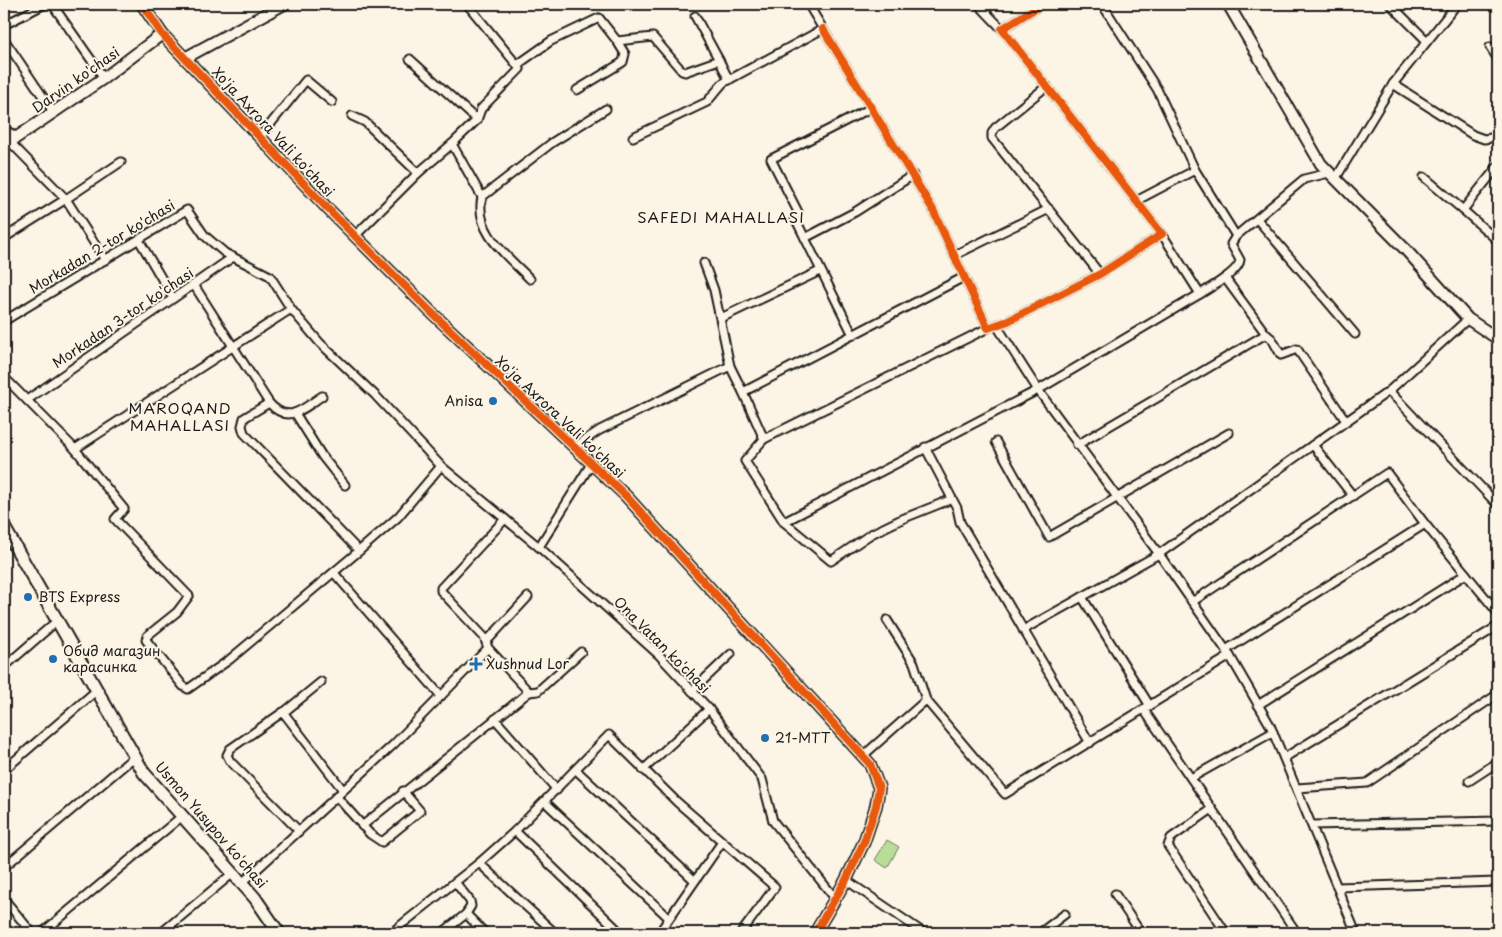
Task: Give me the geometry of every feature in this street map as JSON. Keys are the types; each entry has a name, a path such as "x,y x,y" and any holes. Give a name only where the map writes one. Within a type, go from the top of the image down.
{"main road":[{"name":"Usmon Yusupov ko'chasi","path":"4,526 144,773 233,872 279,933"}],"street":[{"path":"4,25 45,4"},
{"path":"52,4 104,78"},
{"name":"Xo'ja Axrora Vali ko'chasi","path":"142,4 162,34 184,58 355,236 431,312 641,513 864,755 875,772 879,788 878,797 864,842 846,880 834,897 815,933"},
{"path":"184,58 284,4"},
{"path":"355,236 418,173 477,120 481,109 520,69 468,4"},
{"path":"808,4 913,175 954,255 988,328"},
{"path":"978,4 1002,29 1136,200 1162,234 1200,294"},
{"path":"1002,29 1042,4"},
{"path":"1102,4 1157,89 1195,170 1236,236"},
{"path":"1228,4 1321,164 1406,250 1468,319 1498,339"},
{"path":"1390,4 1427,41"},
{"path":"784,522 924,447 1038,390 1225,278 1241,263 1231,244 1236,236 1304,179 1333,175 1392,84 1457,4"},
{"path":"695,16 729,80"},
{"path":"517,65 551,41 597,18 602,20 625,54 624,62 577,90"},
{"path":"633,137 707,102 723,83 823,29"},
{"name":"Darvin ko'chasi","path":"10,142 104,78 162,34"},
{"path":"617,41 653,37 682,71 685,72 718,60"},
{"path":"4,39 54,113"},
{"path":"1490,47 1498,59"},
{"path":"410,60 477,120"},
{"path":"260,137 306,80 332,102"},
{"path":"1392,84 1473,135 1484,138 1498,137"},
{"path":"1047,86 992,133 992,138 1100,274"},
{"path":"853,335 795,218 798,212 771,158 872,108"},
{"path":"530,279 493,242 484,227 479,210 482,197 553,142 606,109"},
{"path":"352,116 365,122 418,173"},
{"path":"4,129 10,142 66,199 105,260"},
{"path":"452,144 482,197"},
{"path":"4,238 121,162"},
{"path":"1463,210 1498,166"},
{"path":"1136,200 1195,170"},
{"path":"805,238 855,212 913,175"},
{"path":"1424,177 1498,241"},
{"path":"954,255 1050,209"},
{"name":"Morkadan 2-tor ko'chasi","path":"4,321 187,210"},
{"name":"Ona Vatan ko'chasi","path":"187,210 205,236 233,257 270,276 291,309 335,359 375,395 441,466 539,547 660,656 709,709 762,780 773,821 834,897"},
{"path":"1257,219 1355,334"},
{"path":"952,499 871,534 831,561 784,522 745,462 764,439 1100,274 1162,234"},
{"path":"139,240 173,298"},
{"name":"Morkadan 3-tor ko'chasi","path":"26,400 233,257"},
{"path":"704,263 721,318 730,366 764,439"},
{"path":"721,318 820,271"},
{"path":"743,392 964,277"},
{"path":"1225,278 1266,334 1272,339 1281,355 1297,349 1346,421"},
{"path":"194,285 269,403 279,413 286,415 295,413 322,396"},
{"path":"75,449 291,309"},
{"path":"1023,630 1160,554 1389,391 1468,319"},
{"path":"997,326 1038,390 1117,499 1160,554 1228,653 1273,732 1356,933"},
{"path":"1077,445 1266,334"},
{"path":"574,447 600,430 730,366"},
{"path":"4,377 75,449 124,509 115,519 189,596 176,612 147,636 146,640 183,686 188,689 229,660 398,517 441,466"},
{"path":"1389,391 1498,505"},
{"path":"269,403 244,418 242,426 244,432 359,551"},
{"path":"295,413 322,456 345,485"},
{"path":"996,442 1049,537 1229,433"},
{"path":"1313,445 1353,496"},
{"path":"924,447 952,499 960,522 1090,743"},
{"path":"539,547 591,464"},
{"path":"1192,602 1388,474 1498,613"},
{"path":"505,519 441,588 441,591 529,692"},
{"path":"887,620 914,663 926,700 1005,794 1147,708 1426,524"},
{"path":"334,573 441,696"},
{"path":"1258,705 1466,574"},
{"path":"242,883 393,746 441,696 528,597"},
{"path":"1082,597 1147,708 1191,778 1296,933"},
{"path":"4,667 58,620"},
{"path":"1284,758 1498,626"},
{"path":"362,826 403,791 529,692 538,691 581,652"},
{"path":"692,691 732,654"},
{"path":"299,831 230,761 227,755 230,749 283,713 321,682"},
{"path":"4,770 98,690"},
{"path":"1297,788 1367,783 1498,694"},
{"path":"864,755 926,700"},
{"path":"643,770 709,709"},
{"path":"283,713 343,790"},
{"path":"495,719 557,790"},
{"path":"1191,778 1273,732"},
{"path":"391,933 479,863 545,802 609,736 643,770 722,842 775,887 741,933"},
{"path":"4,867 134,756"},
{"path":"1469,782 1498,762"},
{"path":"576,770 694,880"},
{"path":"336,796 362,826 382,842 420,811 403,791"},
{"path":"545,802 669,918"},
{"path":"1212,809 1171,838 1168,846 1226,933"},
{"path":"42,933 182,817"},
{"path":"1312,825 1498,821"},
{"path":"515,830 621,933"},
{"path":"659,933 722,842"},
{"path":"479,863 555,933"},
{"path":"161,933 233,872"},
{"path":"846,880 924,933"},
{"path":"442,933 466,914 471,906 470,901 454,882"},
{"path":"1337,887 1498,882"},
{"path":"1115,894 1141,933"},
{"path":"4,899 32,933"},
{"path":"466,914 484,933"},
{"path":"1040,933 1065,914"}],"green space":[{"path":"887,840 899,847 887,868 875,860"}],"cycle path":[{"path":"142,4 162,34 327,208 431,312 626,496 870,764 879,788 876,806 864,842 846,880 815,933"},
{"path":"823,29 932,208 988,328 1008,321 1100,274 1162,234 1002,29 1042,4"}],"place":[{"name":"Anisa","path":"493,401"},
{"name":"BTS Express","path":"28,597"},
{"name":"Обид магазин карасинка","path":"53,659"},
{"name":"Xushnud Lor","path":"476,664"},
{"name":"21-MTT","path":"765,738"}],"district":[{"name":"SAFEDI MAHALLASI","path":"721,218"},
{"name":"MAROQAND MAHALLASI","path":"180,418"}]}
